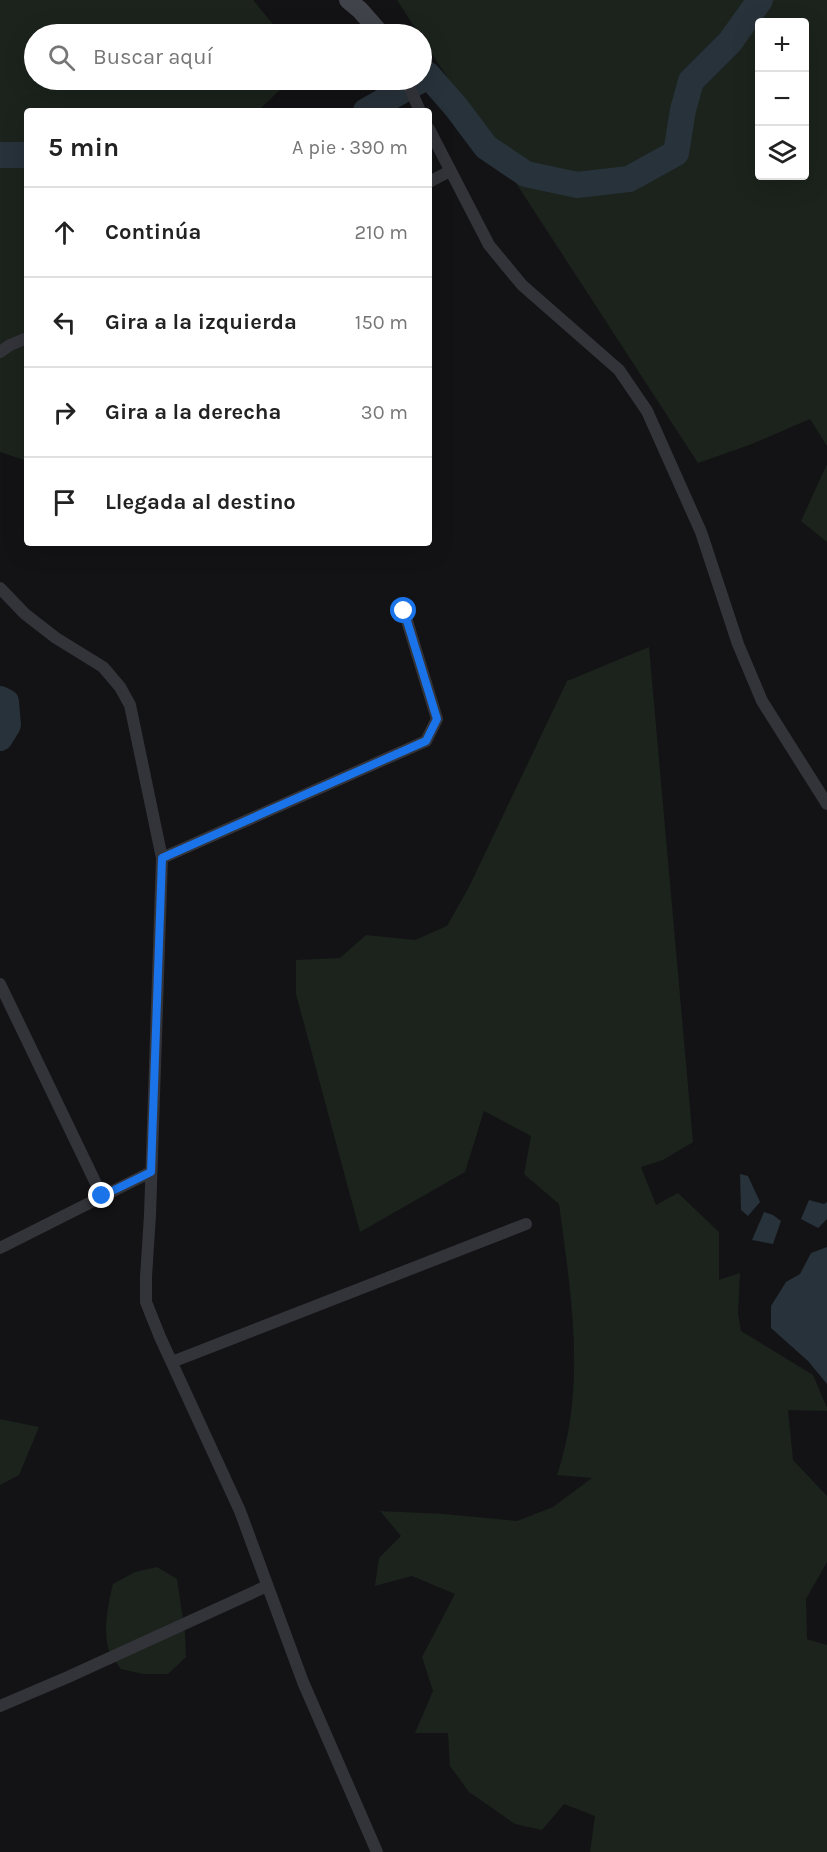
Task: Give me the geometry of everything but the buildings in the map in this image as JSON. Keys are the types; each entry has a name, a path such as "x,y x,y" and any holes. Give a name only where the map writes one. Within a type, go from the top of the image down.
{"street":[{"path":"348,0 372,24"},
{"path":"410,90 418,107"},
{"path":"432,135 489,245 522,285 619,370 647,411 701,532 738,644 762,701 827,804"},
{"path":"432,180 450,171"},
{"path":"0,352 24,339"},
{"path":"0,588 25,614 56,638 103,667 120,687 130,705 162,858 146,1302 240,1511 303,1682 377,1852"},
{"path":"162,858 426,741 437,719 404,611"},
{"path":"0,984 102,1196"},
{"path":"0,1248 151,1172"},
{"path":"172,1362 526,1224"},
{"path":"0,1706 267,1586"}],"shaded area":[{"path":"0,0 253,0 273,24 24,24 24,90 280,90 261,108 24,108 24,460 0,452"},
{"path":"397,0 827,0 827,446 810,419 752,444 698,463 432,54 432,24 413,24"},
{"path":"827,464 827,542 801,521"},
{"path":"649,647 693,1142 663,1160 641,1167 656,1205 678,1193 719,1232 719,1280 740,1273 738,1314 741,1331 813,1375 827,1408 827,1411 788,1410 793,1460 827,1496 827,1562 806,1599 807,1639 827,1645 827,1852 590,1852 595,1816 564,1804 542,1830 515,1824 469,1792 450,1766 448,1733 415,1733 433,1691 422,1657 455,1594 412,1576 375,1586 379,1558 401,1536 380,1511 517,1521 553,1507 592,1478 557,1475 572,1408 574,1374 572,1306 568,1272 559,1204 524,1174 531,1136 484,1111 465,1172 360,1232 296,994 296,960 340,958 366,935 415,940 447,926 469,887 567,681"},
{"path":"740,1174 748,1176 760,1202 748,1216 741,1210"},
{"path":"809,1200 824,1204 827,1202 827,1219 818,1228 801,1219"},
{"path":"764,1212 781,1221 773,1244 752,1240"},
{"path":"827,1247 827,1384 808,1361 771,1328 771,1306 786,1282 800,1274 811,1253"},
{"path":"0,1419 39,1427 19,1475 0,1485"},
{"path":"157,1567 177,1579 186,1657 168,1674 143,1674 121,1669 110,1653 106,1637 113,1584 135,1572"}],"waterway":[{"path":"432,80 486,147 526,174 577,185 629,179 676,153 683,110 691,81 730,42 760,0"},
{"path":"371,108 403,90"},
{"path":"0,155 24,155"},
{"path":"0,699 6,702 8,725 0,738"}],"route":[{"path":"102,1196 151,1172 162,858 426,741 437,719 404,611"}]}
